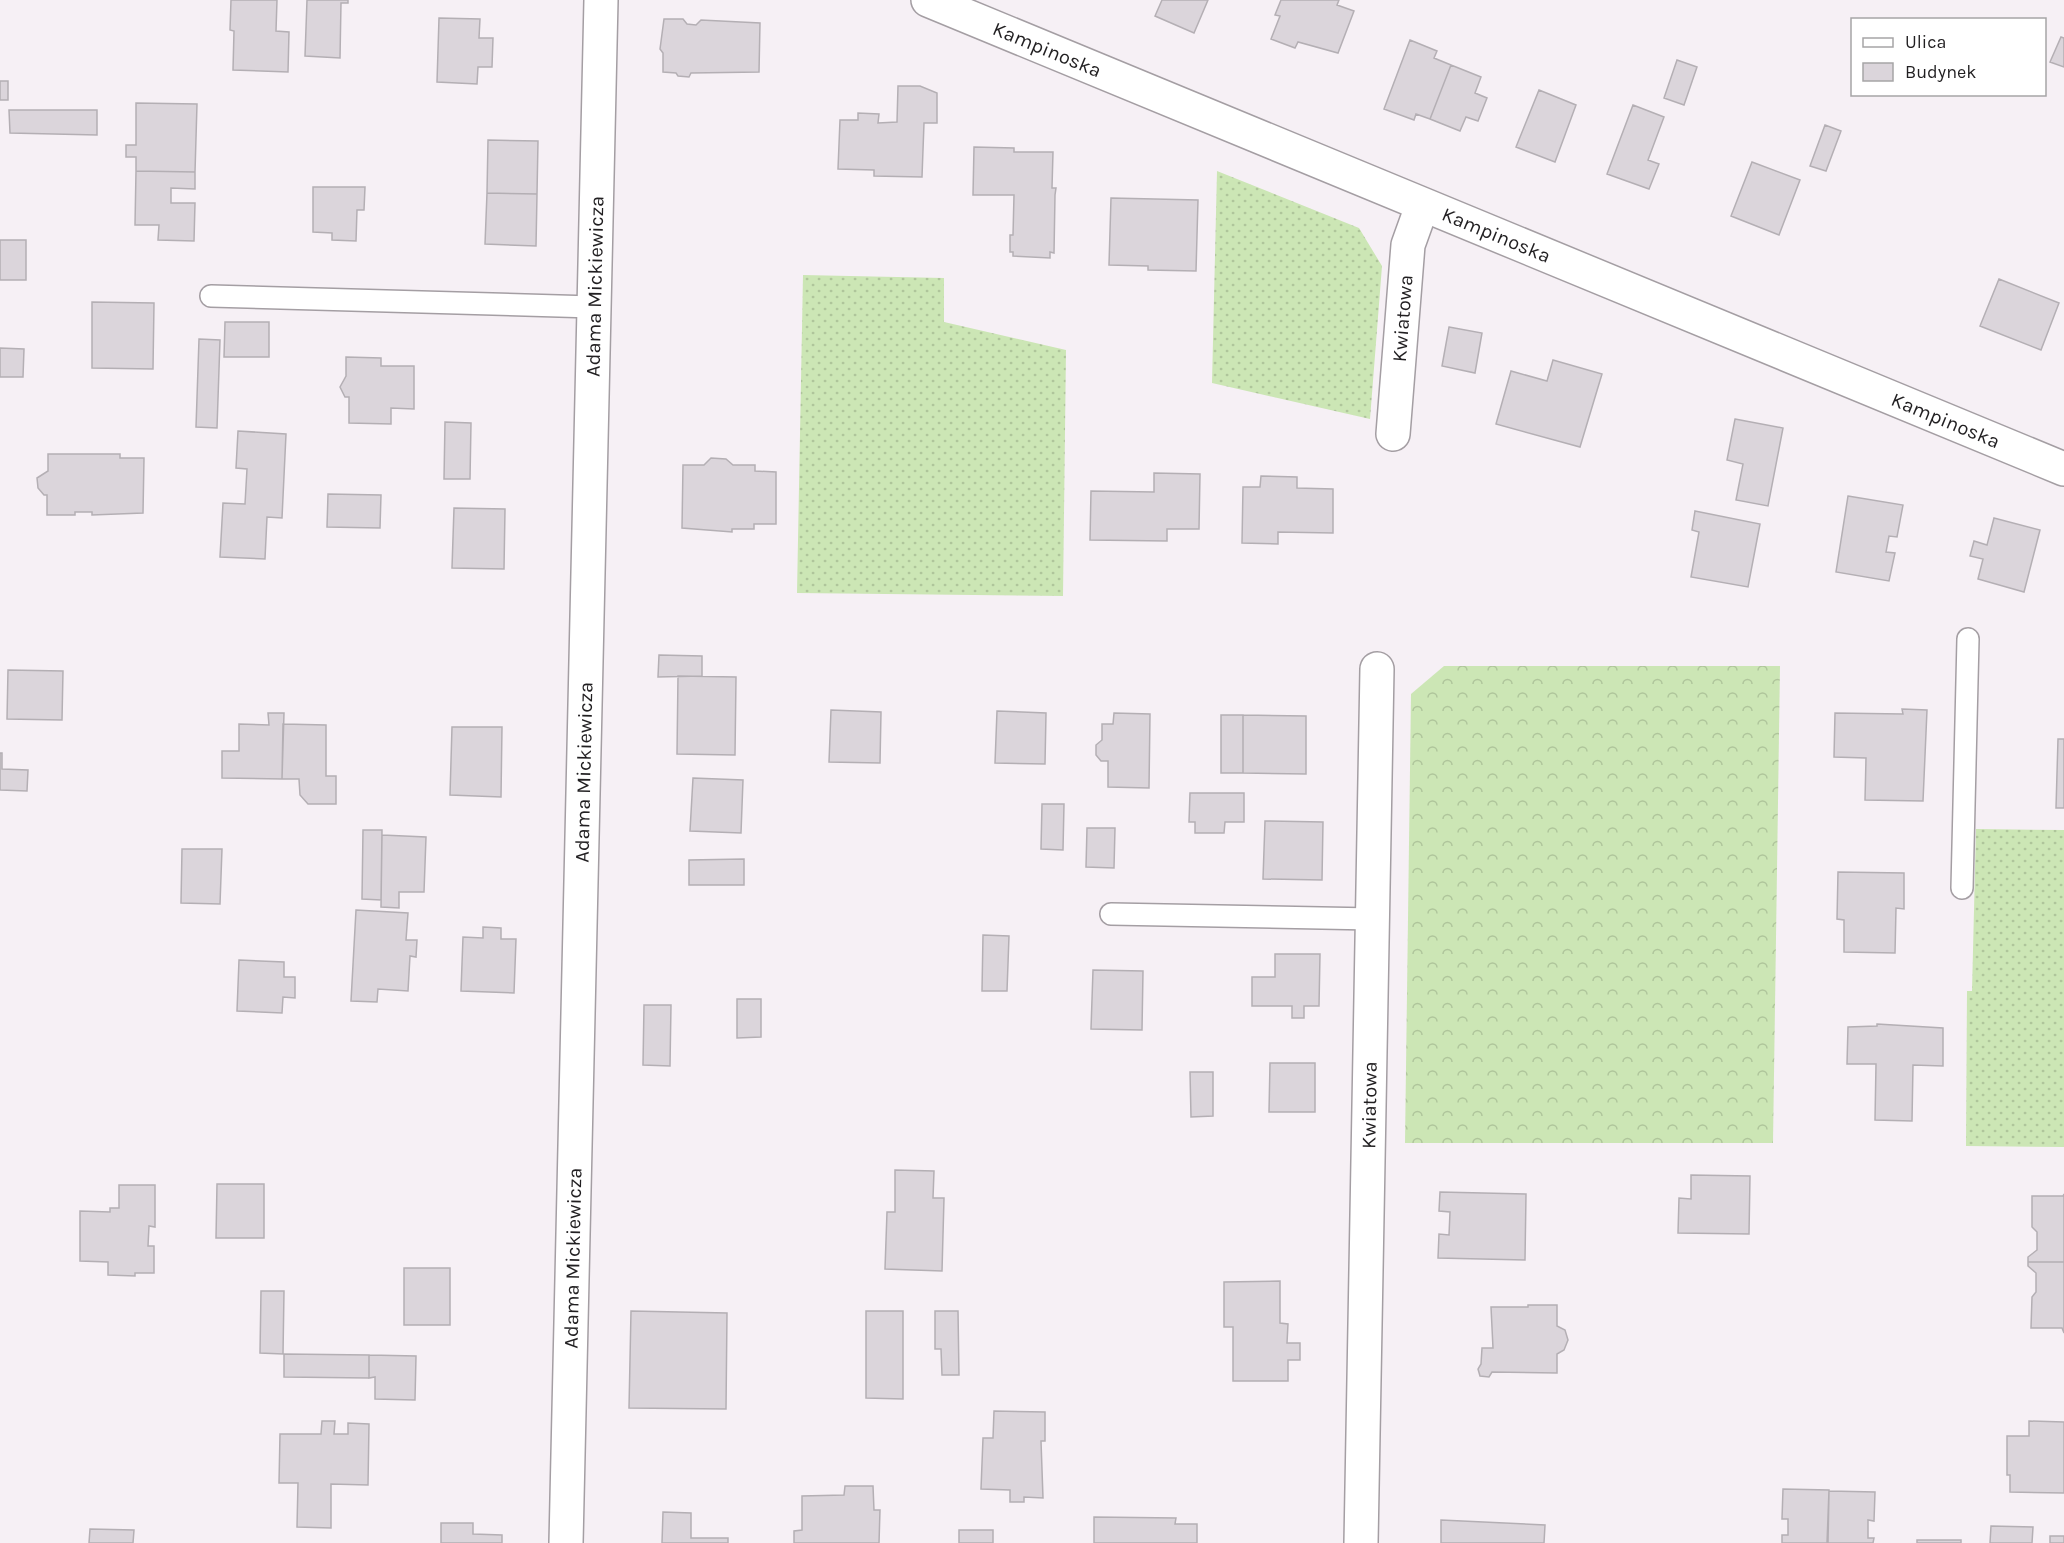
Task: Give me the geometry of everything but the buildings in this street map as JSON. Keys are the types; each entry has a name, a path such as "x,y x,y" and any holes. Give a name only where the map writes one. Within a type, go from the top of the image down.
{"street":[{"name":"Adama Mickiewicza","path":"566,1543 601,0"},
{"name":"Kampinoska","path":"928,0 1422,206 2064,469"},
{"name":"Kwiatowa","path":"1393,434 1408,246 1422,206"},
{"name":"Kwiatowa","path":"1361,1543 1377,669"}],"lane":[{"path":"211,296 593,307"},
{"path":"1962,888 1968,639"},
{"path":"1111,914 1373,919"}],"green space":[{"path":"1217,171 1359,228 1382,266 1370,419 1212,383"},
{"path":"803,275 944,278 944,322 1066,350 1063,596 797,593"},
{"path":"1444,666 1780,666 1773,1143 1405,1143 1411,694"},
{"path":"1976,829 2064,830 2064,1147 1966,1146 1967,991 1972,991"}]}
